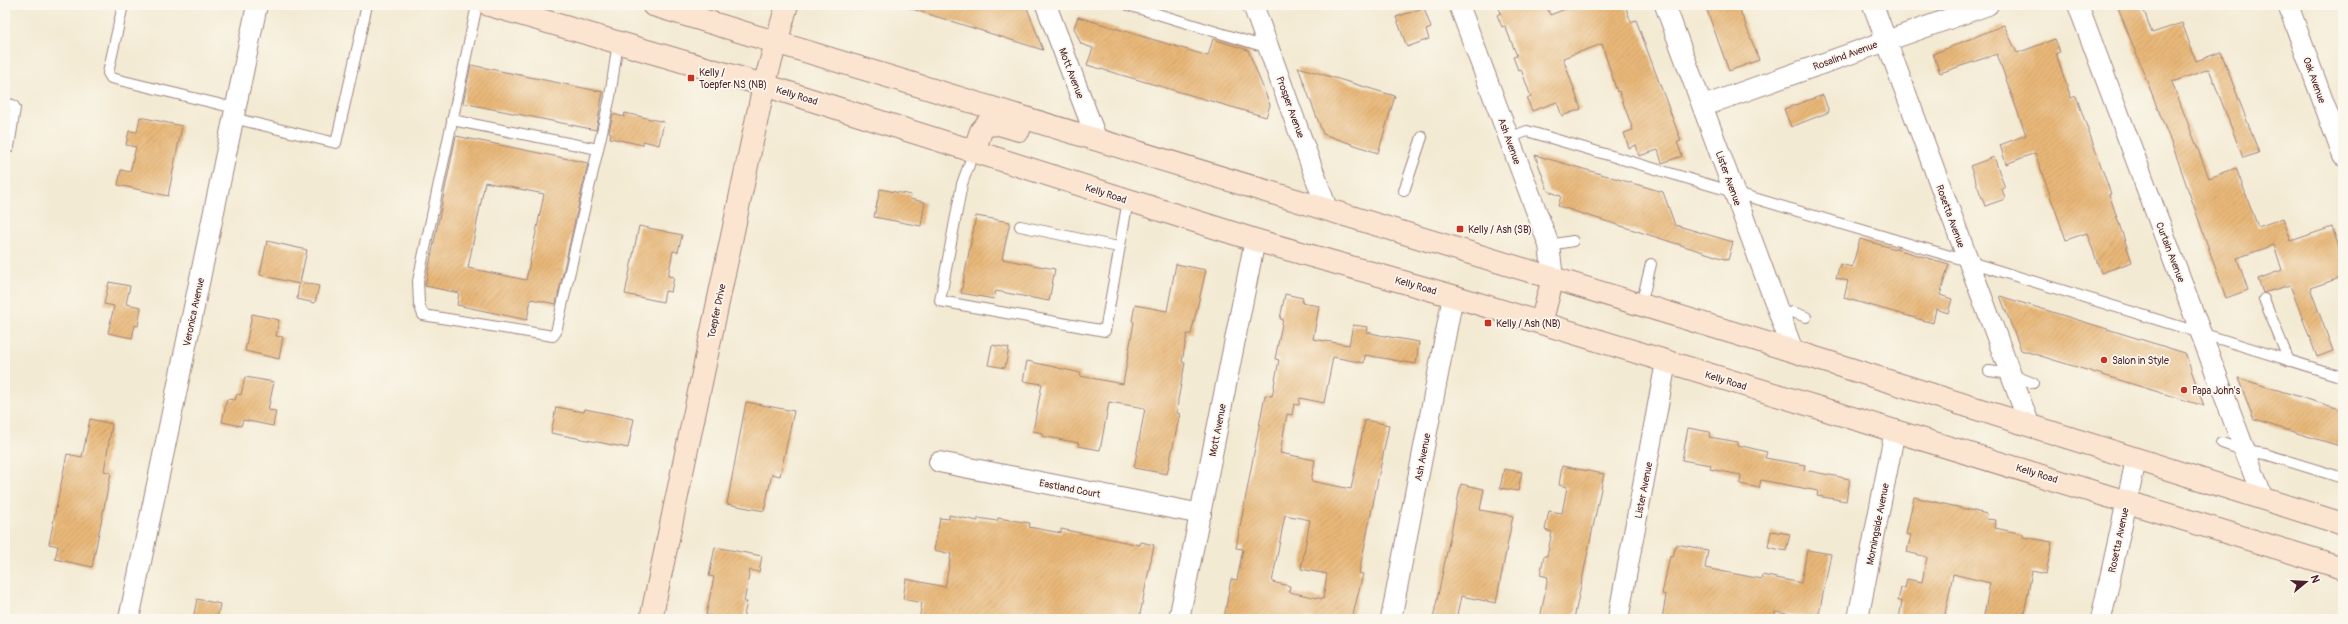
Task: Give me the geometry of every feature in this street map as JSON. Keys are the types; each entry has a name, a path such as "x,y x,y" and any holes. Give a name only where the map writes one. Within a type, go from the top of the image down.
{"street":[{"name":"Veronica Avenue","path":"129,619 257,5"},
{"name":"Kelly Road","path":"489,5 764,84 1255,240 1541,322 1666,362 1895,430 2343,568"},
{"name":"Toepfer Drive","path":"651,619 764,84 787,5"},
{"name":"Mott Avenue","path":"1046,5 1090,138"},
{"name":"Prosper Avenue","path":"1253,5 1327,209"},
{"name":"Ash Avenue","path":"1459,5 1549,246 1554,278"},
{"name":"Lister Avenue","path":"1665,5 1793,351"},
{"name":"Rosetta Avenue","path":"1873,5 1967,261 2030,426"},
{"name":"Rosalind Avenue","path":"1703,106 1988,5"},
{"name":"Curtain Avenue","path":"2078,5 2263,499"},
{"name":"Oak Avenue","path":"2288,5 2343,156"},
{"path":"661,6 1793,351 2343,524"},
{"path":"974,151 981,131 986,125 992,123 1063,144 1090,138"},
{"name":"Mott Avenue","path":"1179,619 1255,240"},
{"path":"1541,322 1554,278"},
{"name":"Ash Avenue","path":"1391,619 1453,296"},
{"name":"Lister Avenue","path":"1618,619 1666,362"},
{"name":"Morningside Avenue","path":"1858,619 1895,430"},
{"name":"Rosetta Avenue","path":"2101,619 2136,460"},
{"name":"Eastland Court","path":"939,462 1201,514"}],"lane":[{"path":"123,5 108,74 111,78 336,143 367,5"},
{"path":"477,5 418,281 419,304 423,315 553,336 556,332 610,97 618,42"},
{"path":"1128,5 1269,48"},
{"path":"5,103 13,105 15,108 9,147 5,149"},
{"path":"452,120 598,149"},
{"path":"1509,138 1527,131 1967,261 2343,377"},
{"path":"1404,191 1422,136"},
{"path":"974,151 962,184 940,301 1105,331 1118,246 1128,200"},
{"path":"1020,226 1118,246"},
{"path":"1549,246 1573,240"},
{"path":"1641,305 1651,264"},
{"path":"2264,299 2289,361"},
{"path":"1780,316 1793,312 1806,317"},
{"path":"1989,371 2010,374 2033,383"},
{"path":"2222,443 2245,451 2265,454 2343,478"}],"building":[{"path":"909,5 1026,5 1043,50 909,8"},
{"path":"1498,5 1546,5 1550,15 1576,5 1585,5 1586,9 1598,5 1625,5 1631,22 1636,20 1681,141 1677,142 1682,156 1662,163 1658,150 1639,156 1636,145 1629,148 1624,133 1633,130 1619,91 1617,92 1602,44 1563,58 1581,109 1562,116 1557,102 1532,111 1527,99 1531,97 1521,69 1518,70 1513,57 1517,56 1505,26 1502,27 1497,15 1501,13"},
{"path":"1705,5 1738,5 1759,60 1729,71"},
{"path":"2117,5 2142,5 2152,33 2182,23 2196,61 2221,52 2259,153 2243,158 2209,69 2172,82 2209,178 2236,168 2258,227 2283,218 2291,241 2332,227 2343,259 2343,277 2310,288 2333,351 2317,357 2290,285 2263,293 2258,279 2282,270 2274,245 2237,258 2248,290 2226,298 2176,155"},
{"path":"1424,8 1431,28 1426,30 1429,39 1407,47 1396,17"},
{"path":"1078,17 1208,56 1213,39 1248,50 1270,105 1266,117 1087,65 1093,48 1081,44 1074,28"},
{"path":"2004,25 2017,53 2055,39 2060,52 2056,53 2071,98 2076,96 2111,194 2109,194 2132,262 2101,273 2087,233 2066,240 2035,153 2006,164 2000,145 2026,135 1997,54 1940,73 1933,54"},
{"path":"471,65 603,92 596,130 463,103"},
{"path":"1298,67 1395,96 1378,153 1323,134"},
{"path":"1823,95 1829,112 1791,127 1784,109"},
{"path":"625,113 664,122 659,145 643,141 643,145 610,138 611,133 609,132 613,114 624,117"},
{"path":"140,117 182,126 168,196 118,185 121,170 130,172 136,147 126,145 129,131 137,132"},
{"path":"456,136 588,163 556,304 531,299 527,320 457,305 459,293 425,286","holes":["485,182 544,194 526,280 468,268"]},
{"path":"1535,155 1663,192 1675,225 1733,242 1728,260 1558,206 1561,196 1548,191"},
{"path":"1994,157 2005,188 2002,189 2005,199 1985,206 1970,166"},
{"path":"880,189 911,195 910,199 925,202 921,226 874,217"},
{"path":"976,216 1010,222 1002,259 1055,269 1049,301 996,291 994,299 961,293"},
{"path":"639,226 682,235 678,252 673,251 668,276 674,277 671,292 665,291 663,302 625,294"},
{"path":"1860,239 1949,264 1940,295 1952,299 1948,313 1936,309 1933,323 1844,298 1848,281 1836,278 1840,264 1852,267"},
{"path":"267,241 307,250 300,282 319,286 315,303 297,299 299,284 260,275"},
{"path":"1176,264 1206,270 1191,334 1187,334 1182,362 1185,363 1178,400 1177,413 1180,414 1167,474 1134,468 1145,408 1109,402 1100,450 1078,446 1079,443 1042,436 1042,433 1033,431 1042,384 1023,381 1027,361 1081,373 1080,376 1123,384 1134,322 1132,321 1135,305 1167,311"},
{"path":"109,282 130,286 126,304 141,307 138,326 135,325 132,338 108,333 114,306 104,304"},
{"path":"1285,294 1303,298 1302,303 1319,306 1313,339 1349,345 1353,325 1368,327 1367,332 1419,342 1416,364 1365,355 1364,363 1333,357 1324,403 1300,398 1299,405 1294,404 1292,415 1287,414 1280,453 1315,460 1311,481 1351,489 1365,420 1389,425 1359,573 1363,574 1352,619 1224,619 1231,579 1237,580 1243,549 1236,548 1265,395 1272,396 1279,360 1275,359 1283,319 1280,319","holes":["1285,515 1310,520 1301,569 1327,574 1323,599 1289,592 1290,586 1272,582"]},
{"path":"2000,296 2185,353 2204,406 2021,350"},
{"path":"252,314 279,320 276,336 283,337 279,359 245,351"},
{"path":"992,345 1009,348 1005,368 988,365"},
{"path":"245,377 274,382 268,410 276,411 273,426 243,420 241,426 222,422 227,399 235,400 237,394 241,395"},
{"path":"2238,378 2343,410 2343,447 2254,420"},
{"path":"746,402 794,411 780,476 772,474 764,511 727,504"},
{"path":"556,407 584,412 585,409 634,419 628,448 551,433"},
{"path":"90,419 112,424 104,471 111,473 92,567 55,559 58,546 49,544 67,454 82,457"},
{"path":"1688,428 1710,432 1709,437 1738,442 1738,445 1767,452 1765,458 1805,465 1804,470 1850,479 1846,501 1817,496 1818,491 1761,480 1759,488 1740,484 1741,475 1710,469 1711,465 1682,460"},
{"path":"1562,466 1604,474 1574,619 1540,619 1548,577 1540,575 1544,556 1547,556 1552,532 1545,530 1549,511 1562,513 1567,487 1559,485"},
{"path":"1504,469 1522,472 1518,491 1500,488"},
{"path":"1461,484 1484,489 1480,510 1513,516 1496,603 1461,596 1456,619 1433,619"},
{"path":"1914,497 1987,514 1986,519 1996,520 1995,528 2023,534 2023,537 2052,542 2046,574 2032,571 2023,619 2005,619 1984,615 1990,583 1953,574 1944,619 1899,619 1902,601 1898,601 1901,588 1905,588 1907,579 1922,582 1927,557 1907,552 1911,535 1906,534"},
{"path":"949,515 978,521 978,518 997,521 998,518 1030,523 1029,527 1061,533 1061,529 1140,545 1141,542 1154,545 1139,619 919,619 922,603 903,599 906,579 945,587 951,554 934,550 940,518 949,519"},
{"path":"1771,531 1790,534 1786,551 1768,547"},
{"path":"1676,544 1708,550 1705,568 1761,579 1762,575 1801,583 1807,550 1831,554 1818,619 1775,612 1774,619 1662,619 1666,595 1662,594 1670,556 1673,557"},
{"path":"715,547 762,556 759,572 750,570 744,602 747,602 743,619 725,619 706,615 714,577 709,576"},
{"path":"197,599 220,604 217,619 193,619"}],"place":[{"name":"Kelly / Toepfer NS (NB)","path":"691,78"},
{"name":"Kelly / Ash (SB)","path":"1460,229"},
{"name":"Kelly / Ash (NB)","path":"1488,323"},
{"name":"Salon in Style","path":"2104,360"},
{"name":"Papa John's","path":"2184,390"}]}
